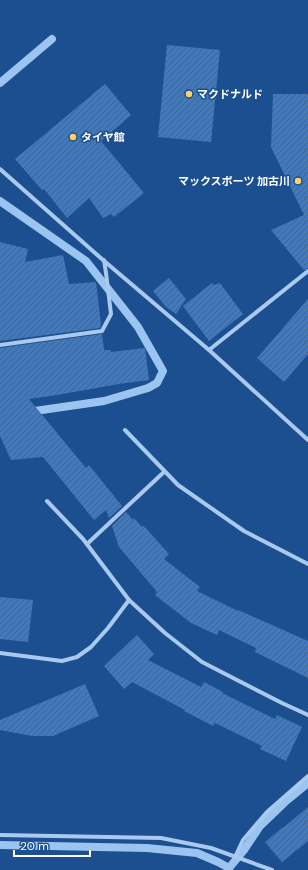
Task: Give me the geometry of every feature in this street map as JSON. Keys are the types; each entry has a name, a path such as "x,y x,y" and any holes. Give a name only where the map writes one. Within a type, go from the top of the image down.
{"street":[{"path":"0,169 209,350 308,440"},
{"path":"0,345 102,331 111,314 104,260"},
{"path":"209,350 308,271"},
{"path":"125,430 178,485 244,531 308,564"},
{"path":"87,544 164,472"},
{"path":"47,501 87,544 129,600 165,633 202,662 308,715"},
{"path":"0,653 62,661 77,657 91,647 108,628 129,600"},
{"path":"235,857 243,840 266,812 308,776"},
{"path":"0,835 161,838 211,848 272,870"}],"building":[{"name":"マクドナルド","path":"167,45 220,50 211,142 158,137"},
{"path":"105,84 131,115 101,141 144,193 114,217 111,214 103,218 89,198 67,218 44,189 42,190 15,159"},
{"name":"マックスポーツ 加古川","path":"273,94 308,94 308,268 304,270 271,230 304,215 271,147"},
{"path":"0,242 28,249 25,262 63,255 69,284 96,282 101,325 100,328 0,341"},
{"path":"169,278 186,299 176,314 166,307 153,291"},
{"path":"212,283 214,285 220,283 243,314 209,341 183,306"},
{"path":"308,299 308,354 284,382 257,358"},
{"path":"102,334 104,350 111,350 111,352 145,348 149,380 29,399 86,468 89,465 122,506 109,518 106,510 94,520 43,457 11,460 0,436 0,348"},
{"path":"126,512 142,527 144,526 169,554 164,559 200,587 197,591 238,611 308,641 308,678 255,652 256,648 219,630 217,635 191,623 155,595 157,592 119,547 112,526"},
{"path":"0,597 33,600 28,642 0,639"},
{"path":"137,635 154,654 148,660 201,687 204,682 223,692 222,693 275,719 277,715 302,727 286,761 260,749 262,746 215,723 213,726 132,682 124,689 104,666"},
{"path":"85,684 99,716 53,736 32,736 0,730 0,720"},
{"path":"308,807 308,841 282,862 265,842"}],"waterway":[{"path":"0,83 52,39"},
{"path":"0,201 86,261 138,327 163,371 157,383 148,388 104,401 28,412"},
{"path":"228,870 260,826 308,783"},
{"path":"0,845 147,848 197,853 229,868"}],"place":[{"name":"マクドナルド","path":"189,94"},
{"name":"タイヤ館","path":"73,137"},
{"name":"マックスポーツ 加古川","path":"298,181"}]}
